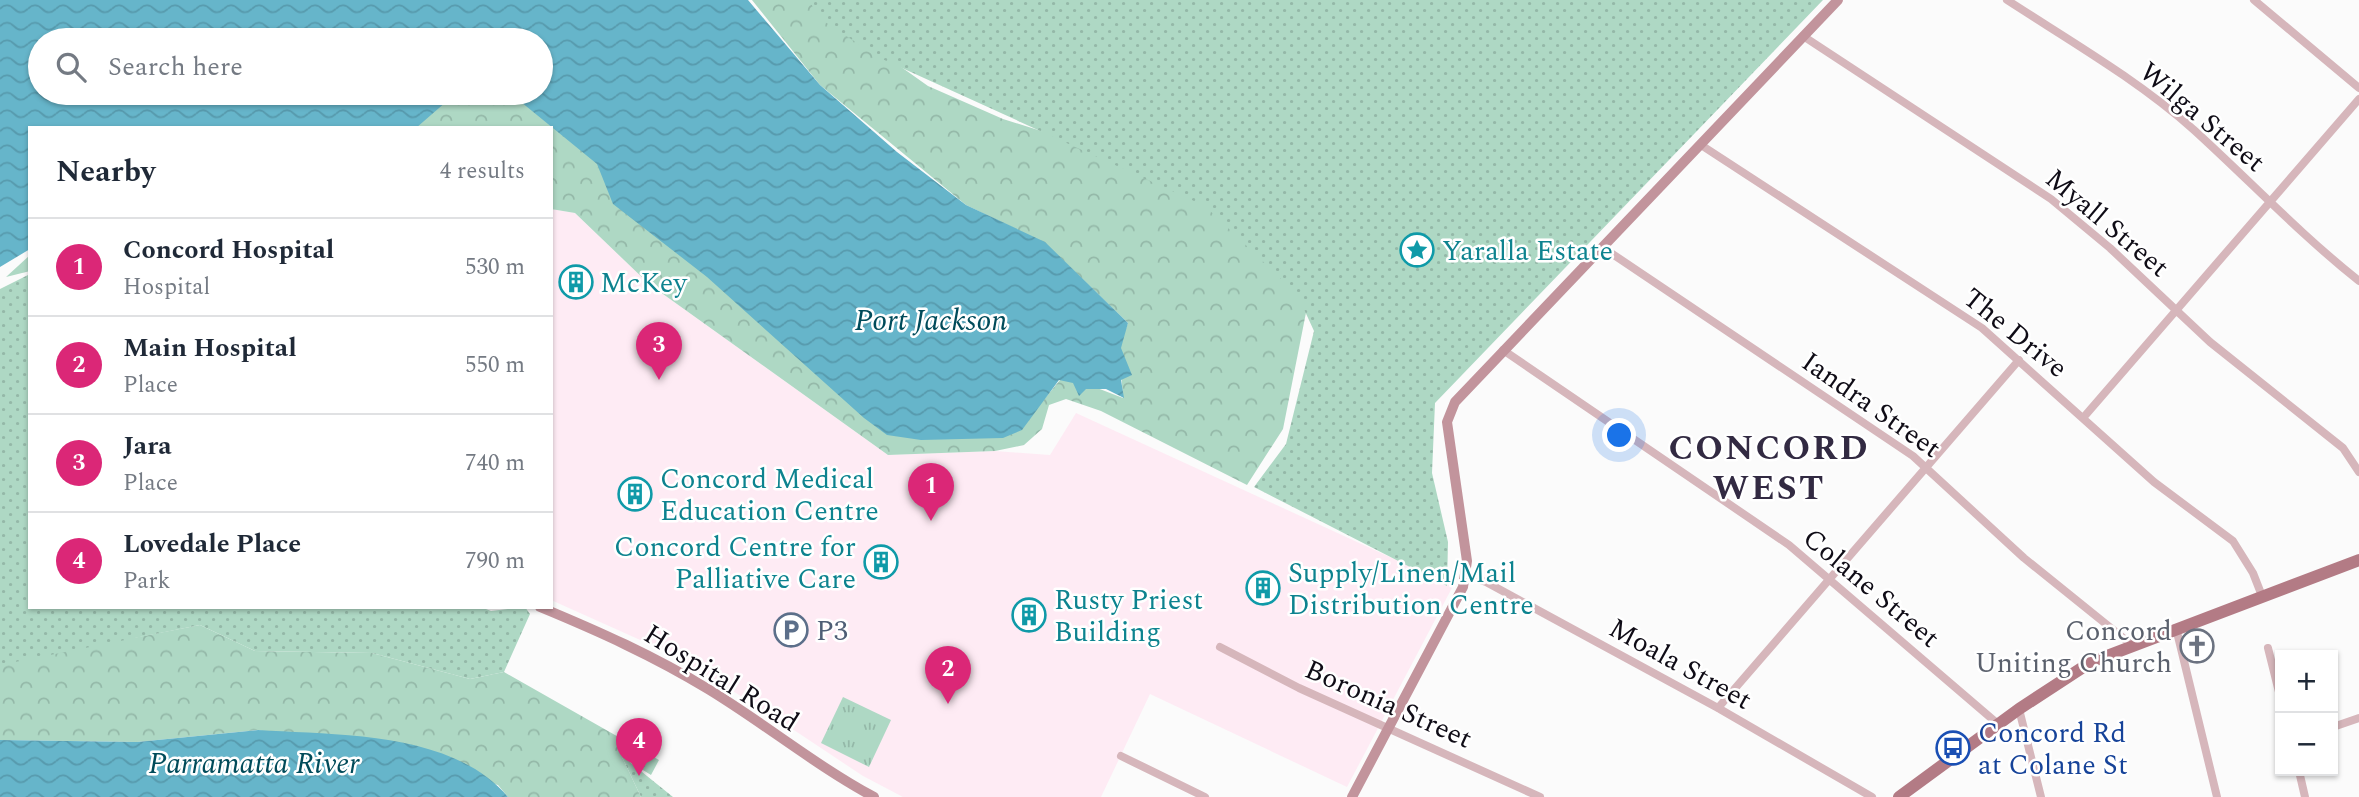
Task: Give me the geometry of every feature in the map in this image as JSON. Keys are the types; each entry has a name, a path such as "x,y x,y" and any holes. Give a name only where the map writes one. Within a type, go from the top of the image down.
{"main road":[{"path":"1352,797 1456,603 1465,575 1467,561 1447,422 1455,402 1838,0"},
{"path":"1899,797 2078,669 2132,645 2359,560"},
{"name":"Hospital Road","path":"545,609 653,657 708,689 810,759 874,797"}],"street":[{"name":"Wilga Street","path":"2007,0 2130,81 2183,121 2306,239 2359,281"},
{"path":"2254,0 2359,88"},
{"name":"Myall Street","path":"1804,36 2052,199 2110,248 2175,311 2343,448 2359,471"},
{"path":"2083,418 2359,99"},
{"name":"The Drive","path":"1701,145 1982,328 2154,482 2234,541 2253,573 2262,596"},
{"name":"Iandra Street","path":"1602,247 1925,467 2024,558 2132,645"},
{"name":"Colane Street","path":"1503,349 1789,545 1998,724"},
{"path":"1718,708 2019,360"},
{"name":"Moala Street","path":"1465,575 1486,582 1718,708 1872,797"},
{"path":"2176,628 2217,797"},
{"name":"Boronia Street","path":"1220,647 1299,688 1540,797"},
{"path":"2268,648 2275,676"},
{"path":"2019,709 2041,797"},
{"path":"2338,725 2359,718"},
{"path":"1121,757 1205,797"},
{"path":"2300,776 2305,797"}],"shaded area":[{"path":"553,209 575,213 649,284 888,455 995,451 1050,455 1076,413 1453,586 1347,787 1150,694 1101,797 903,797 863,776 761,708 667,652 553,601"}],"green space":[{"path":"752,0 828,0 839,23 928,86 1003,119 1155,167 1316,262 1283,429 1247,485 1101,411 1066,399 1049,405 1042,429 1024,445 995,451 888,455 649,284 575,213 553,209 553,126 406,126 430,105 546,105 1037,408 1060,380 1079,381 1123,398 1119,347 1128,323 1045,243 966,205 820,85"},
{"name":"Yaralla Estate","path":"809,0 1823,0 1435,403 1432,473 1448,542 1447,586 1254,487 1286,444 1314,331 1297,294 1205,206 880,58 819,18"},
{"path":"28,257 28,272 6,277"},
{"path":"28,275 28,609 526,609 530,614 504,672 470,679 372,653 255,651 200,625 0,665 0,289"},
{"path":"0,590 12,606 133,638 200,625 255,651 372,653 470,679 504,672 659,760 651,775 622,757 641,797 508,797 498,785 258,730 137,742 0,740"},
{"path":"843,697 891,720 869,767 821,743"},
{"path":"621,755 673,797 641,797"}],"water":[{"name":"Port Jackson","path":"0,0 748,0 820,85 897,152 966,205 1045,242 1128,323 1121,348 1132,375 1121,380 1124,398 1106,389 1086,389 1079,396 1073,383 1059,380 1022,430 1003,438 921,440 887,435 864,418 707,277 613,204 597,164 525,105 553,105 553,28 28,28 28,105 442,105 418,126 28,126 28,250 0,267"},
{"name":"Parramatta River","path":"258,730 357,736 425,748 457,759 485,775 508,797 0,797 0,740 137,742"}],"place":[{"name":"Yaralla Estate","path":"1417,250"},
{"name":"McKey","path":"576,282"},
{"name":"Jara","path":"659,380"},
{"name":"Concord Medical Education Centre","path":"635,494"},
{"name":"Concord Hospital","path":"931,521"},
{"name":"Concord Centre for Palliative Care","path":"881,562"},
{"name":"Supply/Linen/Mail Distribution Centre","path":"1263,588"},
{"name":"Rusty Priest Building","path":"1029,615"},
{"name":"P3","path":"791,630"},
{"name":"Concord Uniting Church","path":"2197,646"},
{"name":"Main Hospital","path":"948,704"},
{"name":"Concord Rd at Colane St","path":"1953,748"},
{"name":"Lovedale Place","path":"639,776"}],"district":[{"name":"CONCORD WEST","path":"1769,467"}]}
